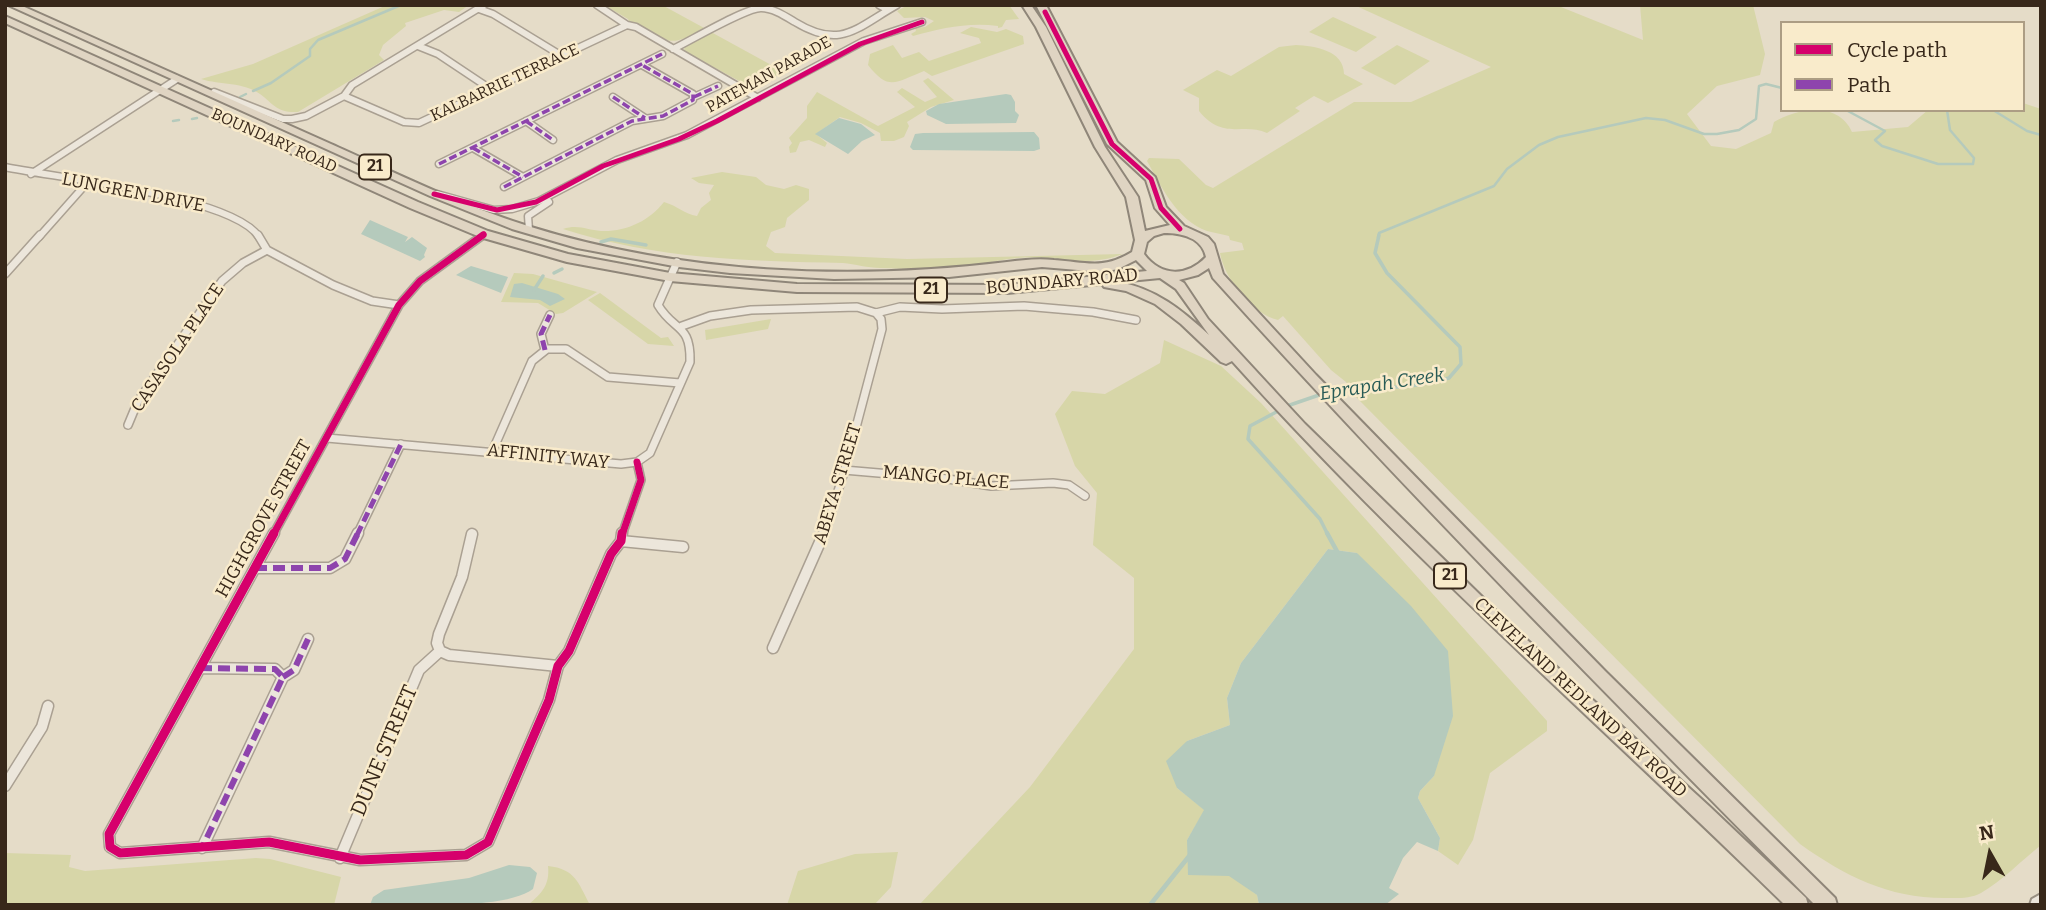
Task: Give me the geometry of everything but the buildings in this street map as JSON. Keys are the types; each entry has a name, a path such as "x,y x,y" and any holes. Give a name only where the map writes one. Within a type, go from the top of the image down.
{"highway":[{"name":"BOUNDARY ROAD","path":"12,5 434,194 529,230 600,248 677,262 797,272 935,274 1041,263 1088,270 1110,268 1124,264 1138,254"},
{"path":"1026,5 1041,27 1100,147 1132,197 1141,240 1138,254 1143,264 1162,274"},
{"name":"CLEVELAND REDLAND BAY ROAD","path":"1041,5 1112,144 1151,179 1161,208 1180,229 1204,240 1210,247 1217,275 1311,378 1599,676 1828,905"},
{"name":"BOUNDARY ROAD","path":"5,19 484,234 567,258 670,277 731,284 814,288 1007,289 1162,274"},
{"path":"1141,240 1150,233 1164,229 1180,229"},
{"name":"21","path":"1162,274 1192,275 1204,269 1211,259"},
{"name":"21","path":"1162,274 1189,296 1212,338"},
{"name":"21","path":"1064,284 1105,284 1144,292 1175,310 1212,338"},
{"name":"CLEVELAND REDLAND BAY ROAD","path":"1212,338 1508,633 1703,812 1799,905"}],"street":[{"path":"597,5 627,25 636,27 758,98"},
{"path":"878,5 888,10"},
{"path":"673,49 757,8 769,8 829,38 842,35 897,5"},
{"path":"197,88 284,119 306,116 344,96 352,85 482,7 562,56"},
{"name":"PATEMAN PARADE","path":"434,194 454,197 494,210 512,209 539,201 617,160 687,135 864,41 922,22"},
{"name":"KALBARRIE TERRACE","path":"344,96 412,124 627,25"},
{"path":"418,46 438,54 489,88"},
{"path":"439,164 662,54"},
{"path":"642,65 694,97"},
{"path":"31,174 177,79"},
{"path":"504,187 632,121 663,116 718,86"},
{"path":"613,97 645,118"},
{"path":"298,133 298,125 306,116"},
{"path":"526,121 553,140"},
{"path":"473,148 523,177"},
{"name":"PATEMAN PARADE","path":"529,230 527,221 532,212 631,156"},
{"name":"LUNGREN DRIVE","path":"5,167 86,184 129,188 225,213 245,222 257,232 265,242 267,250 279,253 294,264 373,302 399,305"},
{"path":"5,274 86,184"},
{"name":"HIGHGROVE STREET","path":"202,848 120,853 110,847 110,834 399,305 420,281 484,234"},
{"name":"CASASOLA PLACE","path":"128,425 138,401 222,281 243,263 267,250"},
{"path":"202,848 270,842 360,860 466,855 488,842 494,834 548,700 558,666 569,651 611,554 621,541 623,526 641,480 637,462 650,453 690,362 692,348 682,326 661,312 658,305 677,262"},
{"name":"BOUNDARY ROAD","path":"682,326 710,316 751,310 857,307 876,313 900,307 942,309 1024,306 1093,312 1136,320"},
{"name":"ABEYA STREET","path":"773,649 781,621 815,561 844,470 881,328 881,319 876,313"},
{"path":"545,349 541,334 550,315"},
{"path":"492,452 532,361 545,349 566,349 608,377 680,383"},
{"name":"AFFINITY WAY","path":"327,438 621,464 637,462"},
{"name":"HIGHGROVE STREET","path":"255,568 321,570 345,559 401,444"},
{"name":"MANGO PLACE","path":"844,470 948,478 991,486 1053,483 1069,485 1085,496"},
{"path":"471,534 462,577 436,643 440,651 449,655 558,666"},
{"path":"621,541 683,547"},
{"path":"202,848 283,677 293,670 308,639"},
{"name":"DUNE STREET","path":"340,858 418,670 440,651"},
{"path":"200,668 275,669 283,677"},
{"path":"5,786 42,727 48,706"}],"green space":[{"path":"387,5 469,5 459,12 444,10 405,23 406,26 383,45 379,55 384,60 298,112 280,109 247,87 201,79 253,64"},
{"path":"604,5 662,5 706,29 680,40 666,40 630,23 628,19"},
{"path":"908,5 1009,5 1019,19 1006,20 1002,27 998,28 966,25 913,36 911,34 916,31 915,28 925,27 934,21 925,17 904,18 897,11"},
{"path":"1354,5 1556,5 1643,40 1640,5 1753,5 1765,54 1760,75 1717,86 1687,114 1711,146 1736,149 1771,133 1774,122 1800,112 1827,112 1837,115 1846,122 1852,132 1908,127 1926,112 2025,112 2025,104 2041,109 2041,845 1997,883 1981,893 1954,898 1904,894 1851,875 1800,844 1355,396 1346,382 1331,370 1283,316 1278,320 1249,303 1233,284 1220,253 1244,250 1242,243 1230,240 1229,236 1207,231 1187,219 1171,202 1147,161 1149,158 1179,159 1206,185 1213,188 1354,102 1411,102 1491,67"},
{"path":"1333,17 1377,37 1356,52 1309,32"},
{"path":"971,27 997,32 1006,29 1023,36 1024,44 932,76 924,71 893,82 882,79 868,65 870,54 893,45 902,58 919,52 929,61 981,43 979,38 960,33"},
{"path":"711,32 784,72 752,88 684,51 685,45"},
{"path":"1296,45 1319,48 1334,55 1343,66 1344,74 1363,84 1328,103 1314,96 1295,108 1300,111 1267,133 1217,126 1199,111 1199,98 1183,90 1217,70 1231,76 1279,47"},
{"path":"1397,45 1430,61 1395,85 1361,68"},
{"path":"928,78 954,100 931,107 907,122 909,126 904,137 894,141 881,141 880,133 861,123 840,117 816,134 827,143 825,147 809,140 800,142 796,152 790,153 789,147 792,143 789,138 807,118 807,106 817,92 878,126 915,107 897,92 902,88 925,102 937,97 923,81"},
{"path":"722,172 756,177 766,185 784,189 796,185 809,189 809,200 787,218 785,227 771,232 766,246 775,253 907,259 1123,254 1095,261 1018,258 950,268 875,268 843,263 736,259 667,252 632,247 563,229 578,227 601,231 619,230 651,215 664,202 697,216 701,208 711,200 709,193 714,185 699,183 691,178"},
{"path":"514,273 533,274 597,292 563,313 556,314 538,303 501,302"},
{"path":"600,293 661,338 668,337 674,346 648,344 588,300"},
{"path":"771,319 768,329 706,340 705,330"},
{"path":"1164,340 1221,366 1261,403 1547,721 1547,731 1490,773 1473,840 1458,865 1438,851 1440,838 1418,798 1420,791 1434,776 1357,553 1328,549 1241,663 1227,698 1230,725 1187,741 1177,788 1205,810 1187,840 1257,895 1259,905 919,905 1030,787 1134,649 1134,578 1093,545 1097,493 1075,466 1055,414 1072,391 1105,394 1160,363"},
{"path":"898,852 891,887 874,905 787,905 798,871 855,854"},
{"path":"5,853 71,855 69,867 85,871 270,859 341,877 334,905 5,905"},
{"path":"548,866 564,870 575,878 590,905 528,905 544,888 548,878"}],"shaded area":[{"path":"1011,95 1015,102 1015,111 1019,115 1016,123 946,124 927,115 926,111 939,104"},
{"path":"839,118 861,124 875,135 862,141 848,154 815,134"},
{"path":"1034,132 1039,138 1040,149 1034,151 913,150 910,147 915,134 923,133"},
{"path":"370,220 408,237 405,242 412,237 427,248 425,257 420,261 361,234"},
{"path":"471,266 508,277 501,293 456,275"},
{"path":"522,283 558,294 565,299 550,306 540,300 510,297 514,284"},
{"path":"1328,549 1357,553 1411,606 1448,651 1453,716 1434,776 1420,791 1418,798 1440,838 1438,851 1417,842 1403,858 1389,888 1399,894 1385,905 1259,905 1257,895 1229,876 1188,875 1187,840 1204,810 1177,788 1166,761 1187,741 1230,725 1227,698 1241,663"},
{"path":"509,865 530,867 537,873 533,889 520,896 479,903 370,905 373,897 384,890 469,878"}],"waterway":[{"path":"253,91 271,83 310,56 310,49 318,40 401,5"},
{"name":"Eprapah Creek","path":"1378,237 1379,233 1494,186 1507,169 1539,145 1558,137 1646,118 1665,120 1704,134 1739,130 1756,119 1759,86 1766,84 1780,88"},
{"path":"240,97 246,94"},
{"name":"Eprapah Creek","path":"1850,112 1885,131 1875,140 1882,146 1938,164 1973,164 1974,158 1950,130 1947,112"},
{"name":"Eprapah Creek","path":"1996,112 2027,131 2041,135"},
{"path":"192,119 197,118"},
{"path":"173,121 179,120"},
{"name":"Eprapah Creek","path":"1330,393 1418,385 1449,378 1461,364 1460,347 1387,273 1375,253 1379,235"},
{"path":"601,242 611,239 646,245"},
{"path":"554,273 562,269"},
{"path":"534,290 543,276"},
{"name":"Eprapah Creek","path":"1287,406 1322,394"},
{"name":"Eprapah Creek","path":"1280,410 1250,426 1248,439 1320,519 1327,533"},
{"name":"Eprapah Creek","path":"1327,533 1339,555"},
{"name":"Eprapah Creek","path":"1150,905 1190,855"}],"marked path":[{"path":"439,164 662,54"},
{"path":"504,187 632,121 663,116 693,100 693,94 642,65"},
{"path":"694,97 718,86"},
{"path":"613,97 645,118"},
{"path":"526,121 553,140"},
{"path":"473,148 523,177"},
{"path":"545,350 541,334 550,315"},
{"path":"255,568 321,570 345,559 401,444"},
{"path":"283,677 294,670 308,639"},
{"path":"200,668 275,669 283,677 202,848"}],"cycle path":[{"path":"1045,12 1112,144 1151,179 1161,208 1180,229"},
{"path":"434,194 497,210 536,202 603,166 679,139 717,121 860,44 890,31 922,22"},
{"path":"484,234 420,281 399,305 109,834 110,847 120,853 269,842 360,860 466,855 488,842 549,700 558,666 569,651 611,554 621,541 623,526 641,480 637,462"}]}
